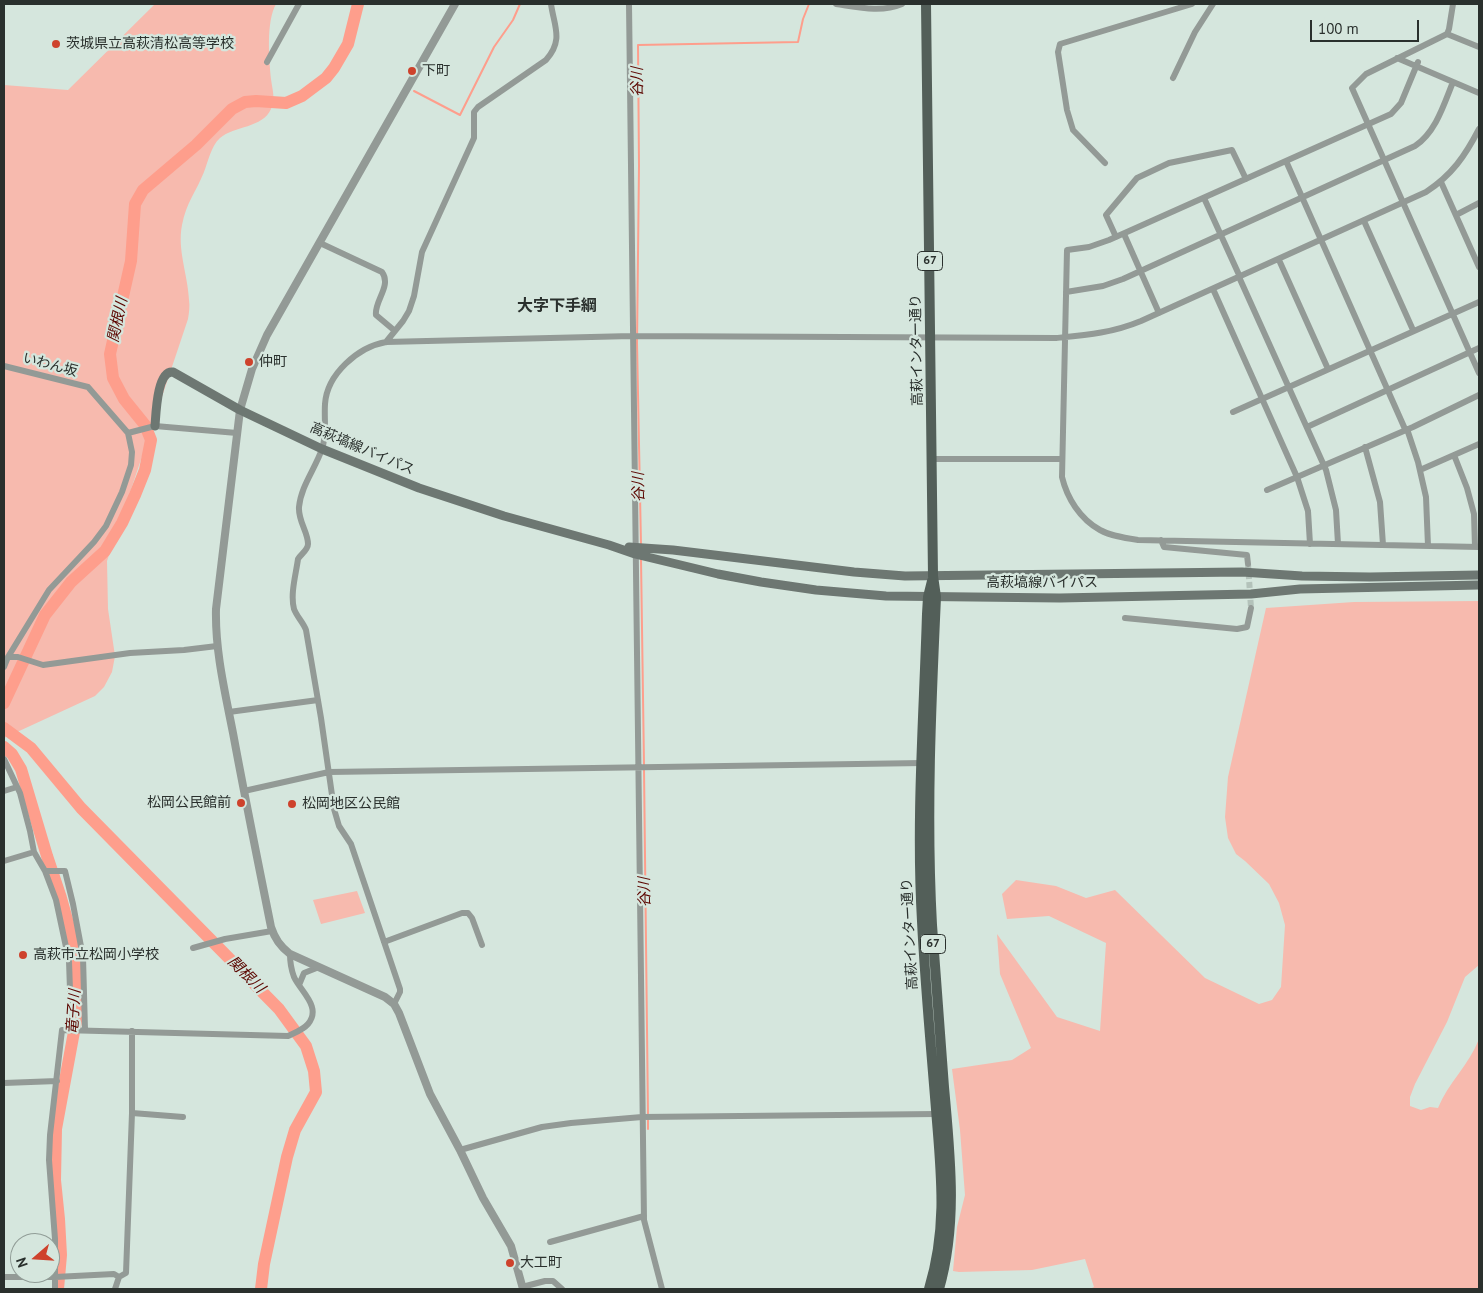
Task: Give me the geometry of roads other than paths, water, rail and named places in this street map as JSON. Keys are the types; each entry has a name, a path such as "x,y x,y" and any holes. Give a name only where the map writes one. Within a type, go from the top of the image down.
{"main road":[{"name":"高萩インター通り","path":"926,4 933,576 925,763 919,843 922,921 943,1209 938,1256 929,1289"},
{"name":"高萩塙線バイパス","path":"152,426 158,394 164,377 169,372 173,372 240,410 322,449 367,468 460,502 718,574 761,582 856,594 932,597 1060,598 1232,594 1318,588 1479,584"},
{"name":"高萩塙線バイパス","path":"636,551 674,550 854,572 933,576 1242,572 1302,576 1370,577 1479,575"},
{"name":"高萩インター通り","path":"925,763 932,911 952,1207 947,1256 939,1289"}],"street":[{"path":"267,62 299,4"},
{"path":"456,4 260,350 240,410 216,609 217,646 272,931 280,946 290,954 385,997 394,1004 430,1094 460,1150 482,1198 511,1246 522,1288 545,1281 554,1281 562,1289"},
{"path":"386,342 409,311 414,296 422,252 474,138 474,112 478,107 546,60 554,50 556,27 551,4"},
{"path":"629,4 644,1216 662,1289"},
{"path":"836,4 880,9 902,4"},
{"path":"1104,162 1072,130 1058,52 1060,44 1192,4"},
{"path":"1172,78 1210,4"},
{"path":"1453,4 1447,34 1366,74 1352,88 1479,372"},
{"path":"1447,34 1479,48"},
{"path":"1397,58 1417,64 1479,93"},
{"path":"1417,64 1398,108 1391,114 1124,234 1089,247 1067,250 1062,477 1071,501 1079,512 1100,530 1138,540 1477,547 1474,514 1467,488 1454,455"},
{"path":"1066,292 1102,286 1140,271 1415,146 1424,138 1436,121 1453,82"},
{"path":"394,1004 400,992 351,844 339,826 334,809 306,630 304,623 295,610 293,602 298,559 306,550 308,544 299,515 301,498 322,449 325,428 325,402 328,387 350,361 368,348 386,342 632,336 1065,337 1114,331 1141,322 1426,192 1441,182 1462,159 1479,129"},
{"path":"1116,237 1106,215 1135,179 1169,162 1232,150 1246,179"},
{"path":"1286,161 1406,429 1420,470 1426,497 1428,546"},
{"path":"1441,182 1479,267"},
{"path":"1204,198 1324,465 1336,510 1338,544"},
{"path":"1456,214 1479,204"},
{"path":"1364,221 1414,330"},
{"path":"1124,234 1159,313"},
{"path":"320,243 382,272 385,280 384,289 375,309 376,315 395,331"},
{"path":"1279,260 1328,369"},
{"path":"1213,289 1297,477 1308,511 1310,544"},
{"path":"1233,412 1479,302"},
{"path":"1307,427 1479,348"},
{"name":"いわん坂","path":"4,366 88,388 131,432"},
{"path":"1267,490 1479,395"},
{"path":"4,667 8,657 49,590 94,542 106,526 122,492 131,465 131,432 152,426 237,433"},
{"path":"1420,470 1479,444"},
{"path":"1365,447 1380,502 1383,545"},
{"path":"932,459 1062,459"},
{"path":"1161,540 1164,547 1246,556 1248,564"},
{"path":"1125,618 1237,629 1247,626 1251,608"},
{"path":"8,657 43,665 130,652 184,650 217,646"},
{"path":"229,712 318,700"},
{"path":"4,759 17,787 30,830 34,852 46,871 56,900 69,961 71,1019 66,1030"},
{"path":"244,792 329,772 925,763"},
{"path":"4,791 17,787"},
{"path":"4,861 34,852"},
{"path":"46,871 65,871 74,904 83,957 83,1030"},
{"path":"384,942 462,913 468,913 472,918 482,945"},
{"path":"193,948 226,939 272,931"},
{"path":"55,1233 49,1160 62,1030 288,1036 307,1026 312,1017 313,1009 311,1001 299,985 291,967 290,954"},
{"path":"299,985 304,973 319,967"},
{"path":"116,1289 119,1277 126,1272 132,1113 132,1031"},
{"path":"4,1083 57,1081"},
{"path":"132,1113 184,1117"},
{"path":"460,1150 542,1127 642,1117 936,1114"},
{"path":"550,1242 644,1216"},
{"path":"60,1277 114,1274 119,1277"}],"waterway":[{"name":"関根川","path":"4,703 45,615 71,582 105,551 122,523 145,470 151,440 145,425 124,399 113,378 110,354 131,261 135,204 143,190 196,145 232,109 245,102 286,103 302,96 326,78 348,44 358,4"},
{"path":"414,91 460,115 494,47 513,20 520,4"},
{"name":"谷川","path":"641,545 637,343 638,45 798,42 803,19 809,4"},
{"name":"谷川","path":"641,559 644,765"},
{"name":"関根川","path":"4,728 31,748 81,808 279,1009 306,1046 314,1071 316,1092 295,1130 287,1157 264,1264 261,1289"},
{"name":"竜子川","path":"4,747 12,754 21,769 73,941 77,977 76,1021 56,1129 55,1180 61,1255 58,1289"},
{"name":"谷川","path":"644,769 648,1115"},
{"name":"谷川","path":"648,1119 648,1129"}],"tunnel":[{"path":"1248,564 1251,608"}],"place":[{"name":"茨城県立高萩清松高等学校","path":"56,44"},
{"name":"下町","path":"412,71"},
{"name":"仲町","path":"249,362"},
{"name":"松岡公民館前","path":"241,803"},
{"name":"松岡地区公民館","path":"292,804"},
{"name":"高萩市立松岡小学校","path":"23,955"},
{"name":"大工町","path":"510,1263"}],"district":[{"name":"大字下手綱","path":"557,306"}]}
